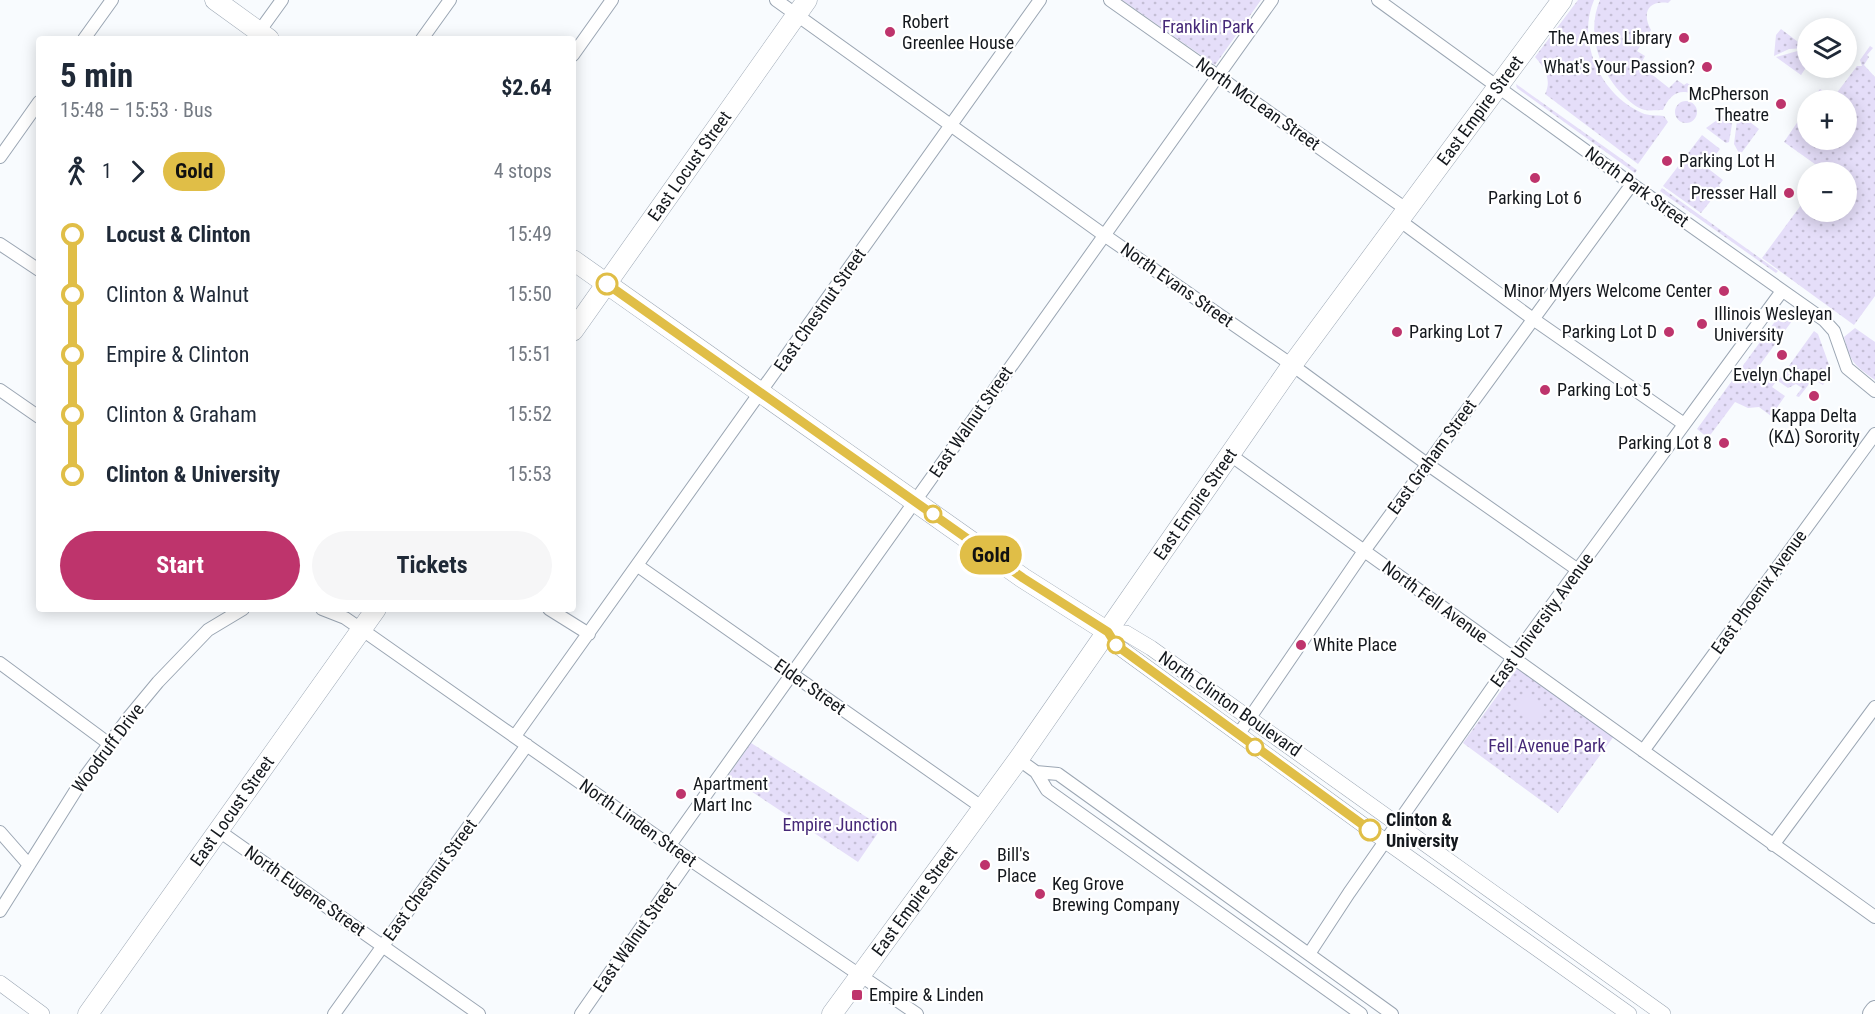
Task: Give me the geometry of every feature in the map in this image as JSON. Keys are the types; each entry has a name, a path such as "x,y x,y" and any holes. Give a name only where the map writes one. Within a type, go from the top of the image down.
{"main road":[{"path":"215,0 260,36"},
{"name":"East Empire Street","path":"832,1014 1018,759 1292,365 1562,0"},
{"name":"East Locust Street","path":"576,327 802,7"},
{"path":"576,262 1023,578 1108,632"},
{"name":"East Locust Street","path":"88,1014 374,612"},
{"path":"1872,1014 1875,1010"}],"street":[{"path":"86,36 112,0"},
{"path":"262,36 282,0"},
{"path":"424,36 450,0"},
{"path":"576,51 612,0"},
{"name":"North Evans Street","path":"776,0 802,7 951,125 1578,570"},
{"name":"East Chestnut Street","path":"515,736 1040,0"},
{"name":"North McLean Street","path":"1110,0 1218,76 1402,214 1533,318 1683,424"},
{"name":"East Walnut Street","path":"670,845 1272,0"},
{"name":"North Park Street","path":"1378,0 1830,324 1847,368 1875,391"},
{"path":"0,157 36,106"},
{"name":"East Graham Street","path":"1238,735 1364,552 1632,184"},
{"path":"0,244 36,268"},
{"name":"East University Avenue","path":"1310,954 1349,893 1513,658 1782,291"},
{"path":"0,390 36,415"},
{"name":"East Phoenix Avenue","path":"1643,751 1875,434"},
{"name":"North Fell Avenue","path":"1229,454 1875,917"},
{"name":"Elder Street","path":"638,566 983,808"},
{"name":"Woodruff Drive","path":"0,911 108,743 191,646 208,630 238,612"},
{"path":"330,612 345,618 361,629"},
{"path":"554,612 589,634"},
{"name":"North Linden Street","path":"361,629 689,859 917,1014"},
{"name":"North Clinton Boulevard","path":"1108,632 1126,633 1250,718 1525,914 1657,1012"},
{"name":"North Clinton Boulevard","path":"1108,632 1116,645 1238,735 1629,1014"},
{"path":"0,663 108,743"},
{"path":"1773,845 1875,707"},
{"name":"East Chestnut Street","path":"334,1014 527,745"},
{"path":"1018,759 1035,772 1047,790 1361,1014"},
{"path":"1035,772 1058,774 1392,1014"},
{"name":"North Eugene Street","path":"219,831 479,1014"},
{"path":"0,832 29,865"},
{"path":"1162,873 1174,857"},
{"name":"East Walnut Street","path":"581,1014 689,859"},
{"path":"1512,931 1525,914"},
{"path":"1297,969 1295,960 1298,955 1310,954"},
{"path":"0,983 42,1014"}],"green space":[{"name":"Franklin Park","path":"1122,0 1261,0 1215,65"},
{"path":"1578,0 1594,0 1589,16 1590,49 1604,80 1627,105 1644,114 1664,116 1668,122 1638,164 1545,94 1548,79 1542,65 1535,57"},
{"path":"1600,0 1671,0 1668,3 1655,4 1648,9 1647,19 1651,30 1637,51 1645,56 1640,65 1669,88 1677,80 1684,85 1687,83 1693,87 1693,94 1683,92 1675,94 1663,110 1645,110 1632,104 1622,94 1607,74 1597,50 1594,25"},
{"path":"1781,29 1797,41 1797,49 1789,49 1774,56 1776,35"},
{"path":"1870,46 1873,48 1867,55 1869,57 1864,65 1875,77 1875,296 1854,325 1762,258 1797,211 1797,222 1857,222 1857,162 1812,162 1784,142 1797,123 1797,150 1857,150 1857,90 1839,90 1848,78 1857,78 1857,66 1862,66 1860,60"},
{"path":"1797,51 1797,72 1776,57"},
{"path":"1516,84 1637,170 1635,173 1517,88"},
{"path":"1686,101 1694,104 1697,112 1694,120 1686,123 1678,120 1675,112 1678,104"},
{"path":"1731,110 1734,112 1729,142 1726,143 1706,128"},
{"path":"1738,113 1759,129 1740,155 1734,144"},
{"path":"1702,135 1720,149 1706,167 1723,180 1719,185 1721,188 1701,213 1663,186"},
{"path":"1662,188 1778,271 1776,273 1660,191"},
{"path":"1784,309 1795,317 1756,370 1775,383 1772,387 1785,396 1771,416 1759,407 1748,408 1735,402 1708,438 1697,429"},
{"path":"1855,328 1875,342 1875,380 1857,366 1851,358 1844,337"},
{"path":"1814,331 1818,334 1832,373 1823,385 1813,379 1799,397 1796,396 1802,388 1796,384 1788,388 1778,381"},
{"name":"Fell Avenue Park","path":"1518,667 1614,736 1558,813 1463,743"},
{"path":"1526,694 1547,708 1536,724 1515,709"},
{"name":"Empire Junction","path":"751,743 882,827 858,862 728,776"}],"bus line":[{"name":"Gold","path":"607,284 1023,578 1108,632 1116,645 1370,830"}],"place":[{"name":"Robert Greenlee House","path":"890,32"},
{"name":"The Ames Library","path":"1684,38"},
{"name":"What's Your Passion?","path":"1707,67"},
{"name":"McPherson Theatre","path":"1781,104"},
{"name":"Parking Lot H","path":"1667,161"},
{"name":"Parking Lot 6","path":"1535,178"},
{"name":"Presser Hall","path":"1789,193"},
{"name":"Minor Myers Welcome Center","path":"1724,291"},
{"name":"Illinois Wesleyan University","path":"1702,324"},
{"name":"Parking Lot 7","path":"1397,332"},
{"name":"Parking Lot D","path":"1669,332"},
{"name":"Evelyn Chapel","path":"1782,355"},
{"name":"Parking Lot 5","path":"1545,390"},
{"name":"Kappa Delta (ΚΔ) Sorority","path":"1814,396"},
{"name":"Parking Lot 8","path":"1724,443"},
{"name":"White Place","path":"1301,645"},
{"name":"Apartment Mart Inc","path":"681,794"},
{"name":"Clinton & University","path":"1370,830"},
{"name":"Bill's Place","path":"985,865"},
{"name":"Keg Grove Brewing Company","path":"1040,894"},
{"name":"Empire & Linden","path":"857,995"}]}
